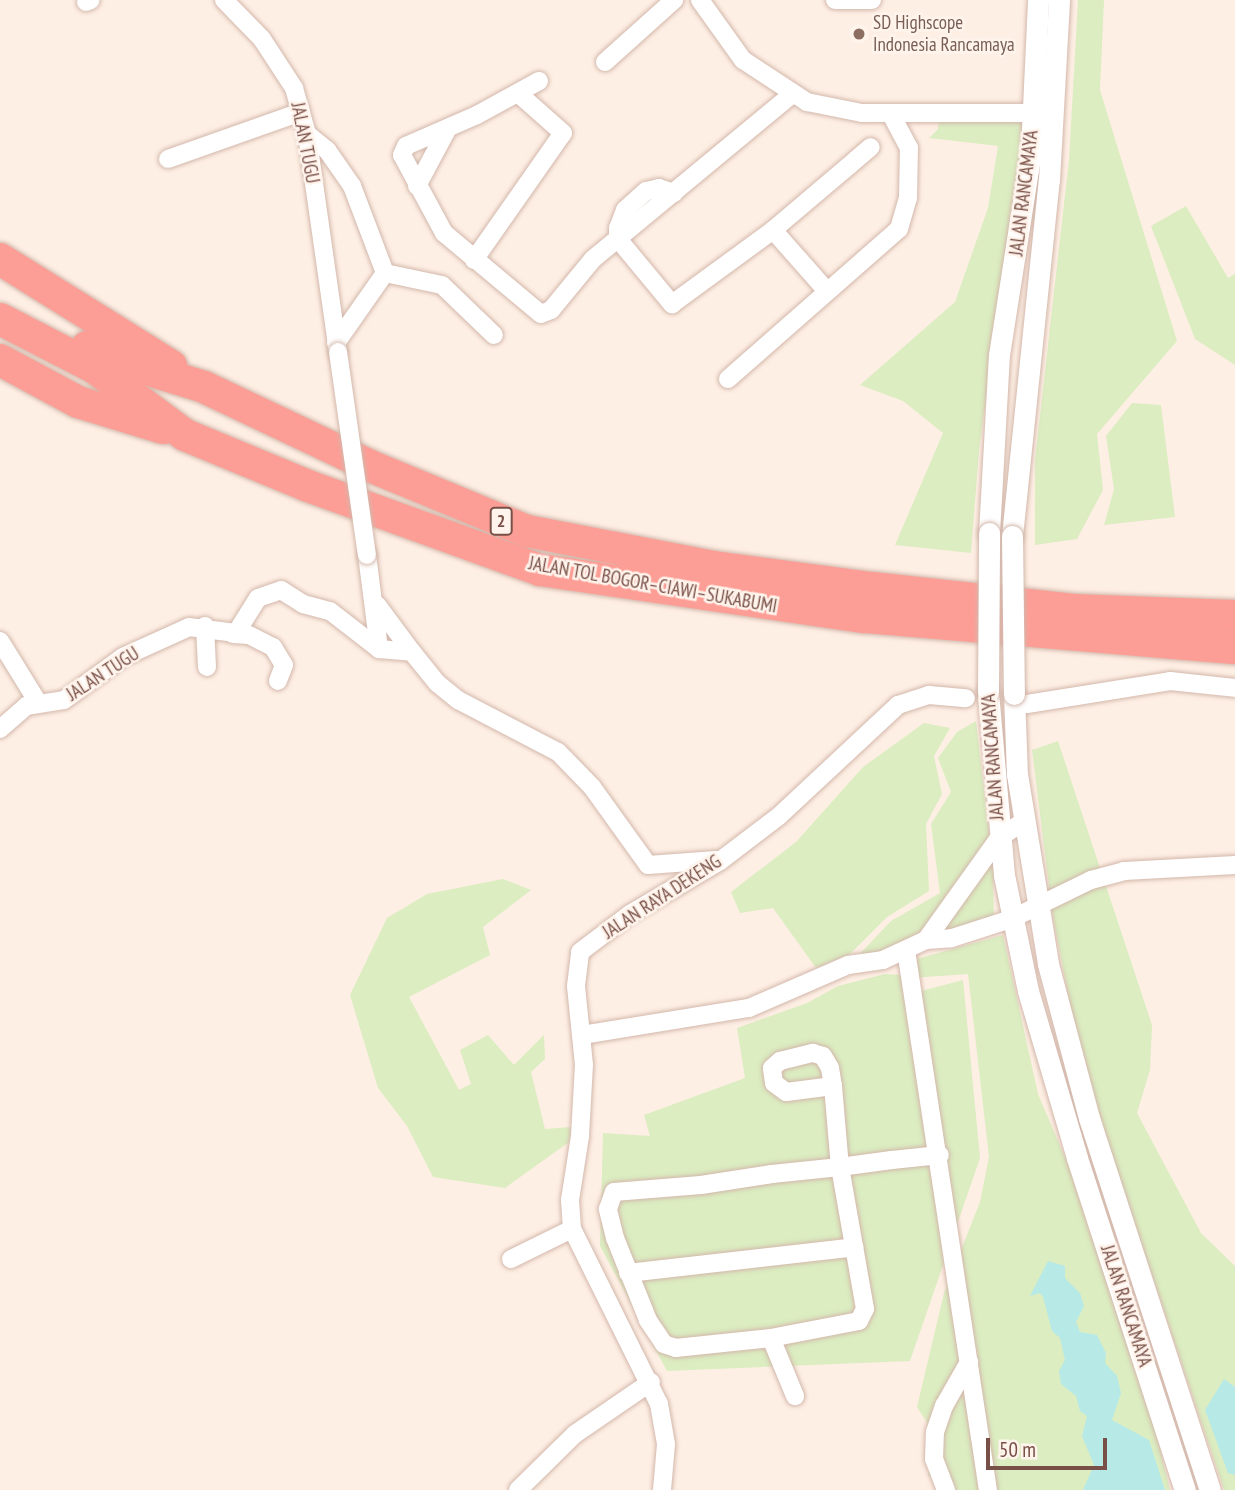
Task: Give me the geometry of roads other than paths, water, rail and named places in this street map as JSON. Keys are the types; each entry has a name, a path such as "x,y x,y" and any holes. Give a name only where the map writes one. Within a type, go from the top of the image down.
{"highway":[{"path":"0,259 204,387"},
{"name":"JALAN TOL BOGOR–CIAWI–SUKABUMI","path":"0,298 104,356 204,387 370,466 527,531 714,567 821,581 868,602 1235,648"},
{"name":"JALAN TOL BOGOR–CIAWI–SUKABUMI","path":"0,318 95,368 185,435 308,486 540,570 815,611 868,602 1235,616"},
{"path":"0,360 78,402 185,435"}],"street":[{"name":"JALAN TUGU","path":"224,0 283,66 307,134 367,555 377,605"},
{"path":"605,62 674,0"},
{"path":"700,0 743,60 791,95 830,109 891,114 1034,113"},
{"path":"835,0 872,0"},
{"name":"JALAN RANCAMAYA","path":"1038,0 1034,113 999,355 989,533 988,692 999,838 1011,919 1065,1122 1185,1490"},
{"name":"JALAN RANCAMAYA","path":"1059,0 1049,180 1012,536 1021,699 1014,747 1023,822 1048,964 1089,1118 1210,1489"},
{"path":"539,81 520,94 403,150 404,162 444,233 541,314 551,310 586,267 791,95"},
{"path":"474,260 563,133 520,94"},
{"path":"168,159 301,112"},
{"path":"728,379 827,291 882,247 903,222 910,178 909,148 891,114"},
{"path":"417,186 449,128"},
{"path":"307,134 327,150 352,186 385,273"},
{"path":"618,239 663,298 677,304 773,230 871,146"},
{"path":"773,230 827,291"},
{"path":"385,273 443,285 494,335"},
{"path":"337,347 385,273"},
{"path":"233,634 243,628 258,598 281,590 303,604 330,611 379,649 412,652"},
{"path":"377,605 379,649"},
{"path":"377,605 436,683 457,700 558,752 592,787 648,865 720,860"},
{"name":"JALAN TUGU","path":"0,729 37,701 64,700 123,657 189,626 205,626 233,634 249,635 273,647 284,664 278,681"},
{"path":"205,626 207,667"},
{"path":"0,640 37,701"},
{"path":"1021,699 1170,681 1235,688"},
{"name":"JALAN RAYA DEKENG","path":"662,1490 666,1456 663,1419 651,1382 572,1229 570,1200 581,1125 582,1035 576,986 580,952 630,914 720,860 779,816 898,705 929,695 966,698"},
{"path":"926,940 999,838 1023,822"},
{"path":"582,1035 749,1008 830,971 906,950 926,940 952,938 1011,919 1091,880 1124,871 1235,865"},
{"path":"906,950 940,1155 988,1490"},
{"path":"1024,973 1048,964"},
{"path":"833,1086 840,1167 865,1309 859,1321 771,1338 676,1348 664,1344 648,1320 628,1273 609,1215 608,1202 614,1192 840,1167 940,1155"},
{"path":"512,1259 572,1229"},
{"path":"628,1273 855,1247"},
{"path":"771,1338 795,1396"},
{"path":"946,1490 934,1459 935,1432 944,1406 969,1362"},
{"path":"518,1490 581,1429 651,1382"}],"water":[{"path":"1048,1261 1065,1266 1065,1278 1080,1293 1084,1306 1076,1322 1080,1332 1097,1335 1106,1353 1105,1363 1117,1376 1121,1393 1112,1420 1149,1440 1165,1490 1083,1490 1094,1465 1082,1436 1087,1416 1080,1411 1076,1396 1061,1384 1059,1371 1065,1360 1060,1338 1052,1331 1043,1297 1040,1293 1030,1296"},
{"path":"1224,1379 1235,1387 1235,1475 1228,1473 1205,1410"}],"place":[{"name":"SD Highscope Indonesia Rancamaya","path":"859,34"}]}
